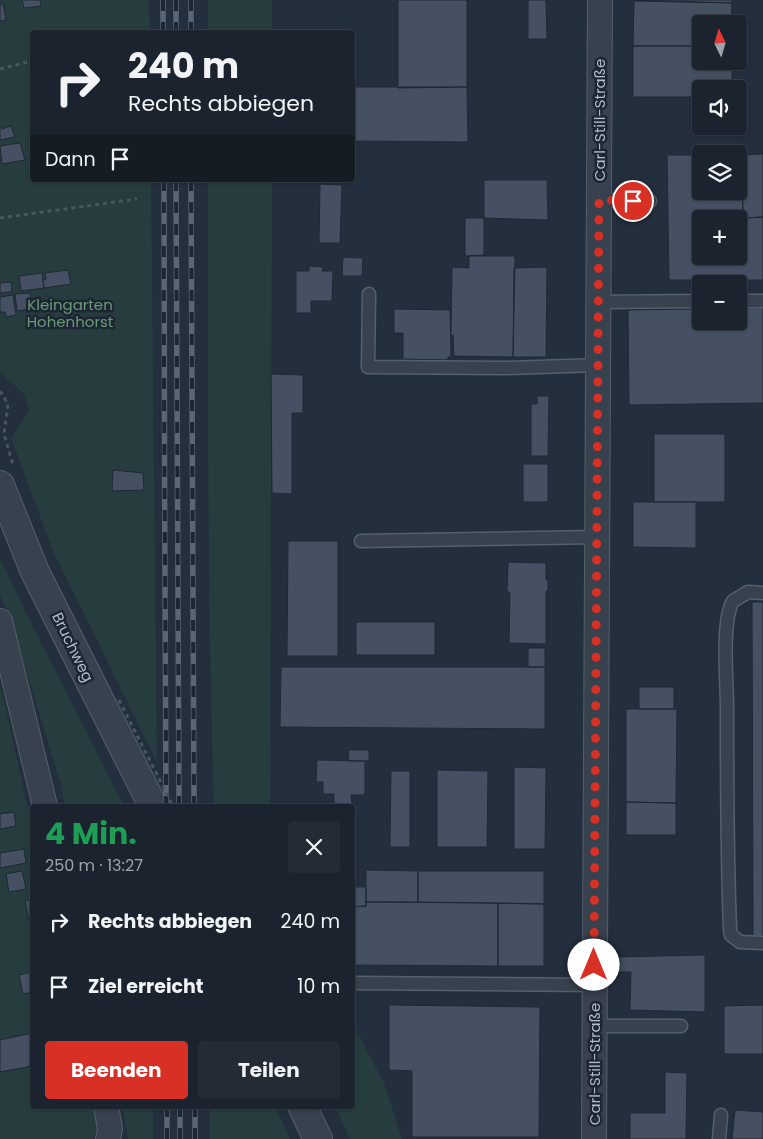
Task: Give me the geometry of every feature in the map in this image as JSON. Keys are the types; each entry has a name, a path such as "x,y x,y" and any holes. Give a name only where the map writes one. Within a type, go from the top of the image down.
{"street":[{"name":"Carl-Still-Straße","path":"594,1139 600,0"},
{"name":"Bruchweg","path":"0,486 35,572 151,804"},
{"path":"0,621 45,804"},
{"path":"107,1109 110,1129 108,1139"},
{"path":"303,1109 318,1139"}],"lane":[{"path":"599,200 650,201"},
{"path":"370,294 368,367 506,368 598,365"},
{"path":"598,302 692,301"},
{"path":"747,301 763,301"},
{"path":"361,541 597,537"},
{"path":"763,593 748,592 733,601 728,615 726,656 730,929 731,935 740,942 763,943"},
{"path":"355,983 594,985"},
{"path":"594,1026 681,1026"},
{"path":"719,1139 721,1115"}],"path":[{"path":"0,69 30,62"},
{"path":"0,218 137,199"},
{"path":"119,700 172,804"}],"green space":[{"name":"Kleingarten Hohenhorst","path":"0,0 149,0 150,30 30,30 30,182 151,182 157,762 53,551 11,438 29,411 24,394 0,372"},
{"path":"208,0 272,0 272,30 208,30"},
{"path":"208,182 272,182 270,804 214,804 208,415"},
{"path":"0,558 123,804 65,804 61,785 10,617 0,596"},
{"path":"0,683 30,817 30,1109 97,1109 100,1120 93,1139 0,1139"},
{"path":"355,1028 384,1083 402,1139 350,1139 336,1109 355,1109"},
{"path":"123,1109 153,1109 153,1139 128,1139"},
{"path":"210,1109 276,1109 290,1139 210,1139"}],"building":[{"path":"22,0 40,0 41,6 24,8"},
{"path":"398,0 467,0 467,87 398,88"},
{"path":"528,0 546,0 547,39 528,39"},
{"path":"634,0 732,0 732,3"},
{"path":"634,1 732,3 731,15 692,15 692,46 633,46"},
{"path":"0,4 3,4 6,20 0,21"},
{"path":"633,46 692,46 692,70 732,70 732,80 692,80 692,97 633,97"},
{"path":"355,87 467,87 468,142 355,141"},
{"path":"11,126 15,137 0,140 0,127 2,129"},
{"path":"20,143 25,160 2,164 0,146"},
{"path":"763,154 763,217 747,218 747,210 743,210 743,200 747,200 747,155"},
{"path":"667,155 692,155 692,200 743,200 743,210 692,210 692,265 747,265 747,218 763,217 763,280 747,280 747,275 692,275 692,280 669,280"},
{"path":"484,180 547,180 548,220 484,218"},
{"path":"320,184 342,185 340,243 319,243"},
{"path":"465,218 484,218 484,255 465,256"},
{"path":"469,256 515,256 513,357 454,356 453,335 451,336 452,267 469,268"},
{"path":"343,257 363,258 362,276 342,276"},
{"path":"309,266 323,267 322,271 333,271 332,301 311,301 311,313 296,313 296,271 309,271"},
{"path":"547,267 546,357 513,357 514,268"},
{"path":"68,270 71,284 44,288 43,280 46,279 45,273"},
{"path":"42,273 44,288 21,291 19,276"},
{"path":"11,282 12,292 0,293 0,283"},
{"path":"30,293 31,309 17,311 15,294"},
{"path":"13,295 16,315 6,317 5,312 0,312 0,297"},
{"path":"747,308 763,308 763,403 629,405 628,310 692,309 692,330 747,330"},
{"path":"394,309 450,310 451,357 448,357 448,360 403,359 403,333 394,333"},
{"path":"271,374 303,375 303,413 292,413 292,494 272,493"},
{"path":"537,396 549,396 548,456 531,456 531,404 537,404"},
{"path":"654,434 725,434 725,502 654,502"},
{"path":"523,464 548,464 548,502 523,502"},
{"path":"113,470 143,473 144,490 112,491"},
{"path":"633,502 696,502 696,548 633,547"},
{"path":"288,541 338,541 338,656 287,656"},
{"path":"508,562 546,563 548,591 546,591 546,644 509,643 510,592 507,592"},
{"path":"752,602 763,602 763,936 753,936"},
{"path":"356,622 435,622 435,655 356,655"},
{"path":"528,648 545,648 545,667 528,667"},
{"path":"281,667 545,667 545,729 280,727"},
{"path":"639,687 674,687 674,709 639,709"},
{"path":"626,709 677,709 676,803 626,802"},
{"path":"348,750 369,750 369,761 349,761"},
{"path":"317,760 365,761 365,795 351,795 352,804 334,804 334,794 323,794 323,782 316,782"},
{"path":"514,767 546,768 545,849 514,849"},
{"path":"437,770 488,771 487,847 437,847"},
{"path":"391,771 410,771 410,847 390,847"},
{"path":"626,802 676,803 676,835 626,835"},
{"path":"14,812 16,826 0,829 0,814"},
{"path":"24,849 26,863 0,868 0,853"},
{"path":"366,870 418,871 418,902 366,902"},
{"path":"22,871 26,889 9,892 6,874"},
{"path":"418,871 544,871 544,904 418,902"},
{"path":"355,887 366,887 366,906 355,907"},
{"path":"30,900 29,920 25,901"},
{"path":"366,902 498,903 498,966 355,965 355,907 366,906"},
{"path":"498,903 544,904 544,966 498,966"},
{"path":"705,955 705,1012 630,1010 631,972 615,972 615,957"},
{"path":"30,972 30,992 23,994 19,975"},
{"path":"389,1005 540,1007 539,1137 412,1137 412,1071 389,1070"},
{"path":"763,1005 763,1054 724,1054 724,1006"},
{"path":"30,1033 30,1066 0,1072 0,1040"},
{"path":"665,1072 687,1073 686,1139 630,1139 630,1113 665,1113"},
{"path":"735,1110 763,1112 763,1139 732,1139"}],"railway":[{"path":"163,0 163,30"},
{"path":"176,0 176,30"},
{"path":"191,0 191,30"},
{"path":"164,182 166,804"},
{"path":"176,182 179,804"},
{"path":"191,182 194,804"},
{"path":"167,1109 167,1139"},
{"path":"180,1109 180,1139"},
{"path":"195,1109 195,1139"}],"route":[{"path":"594,965 599,200 633,201"}]}
